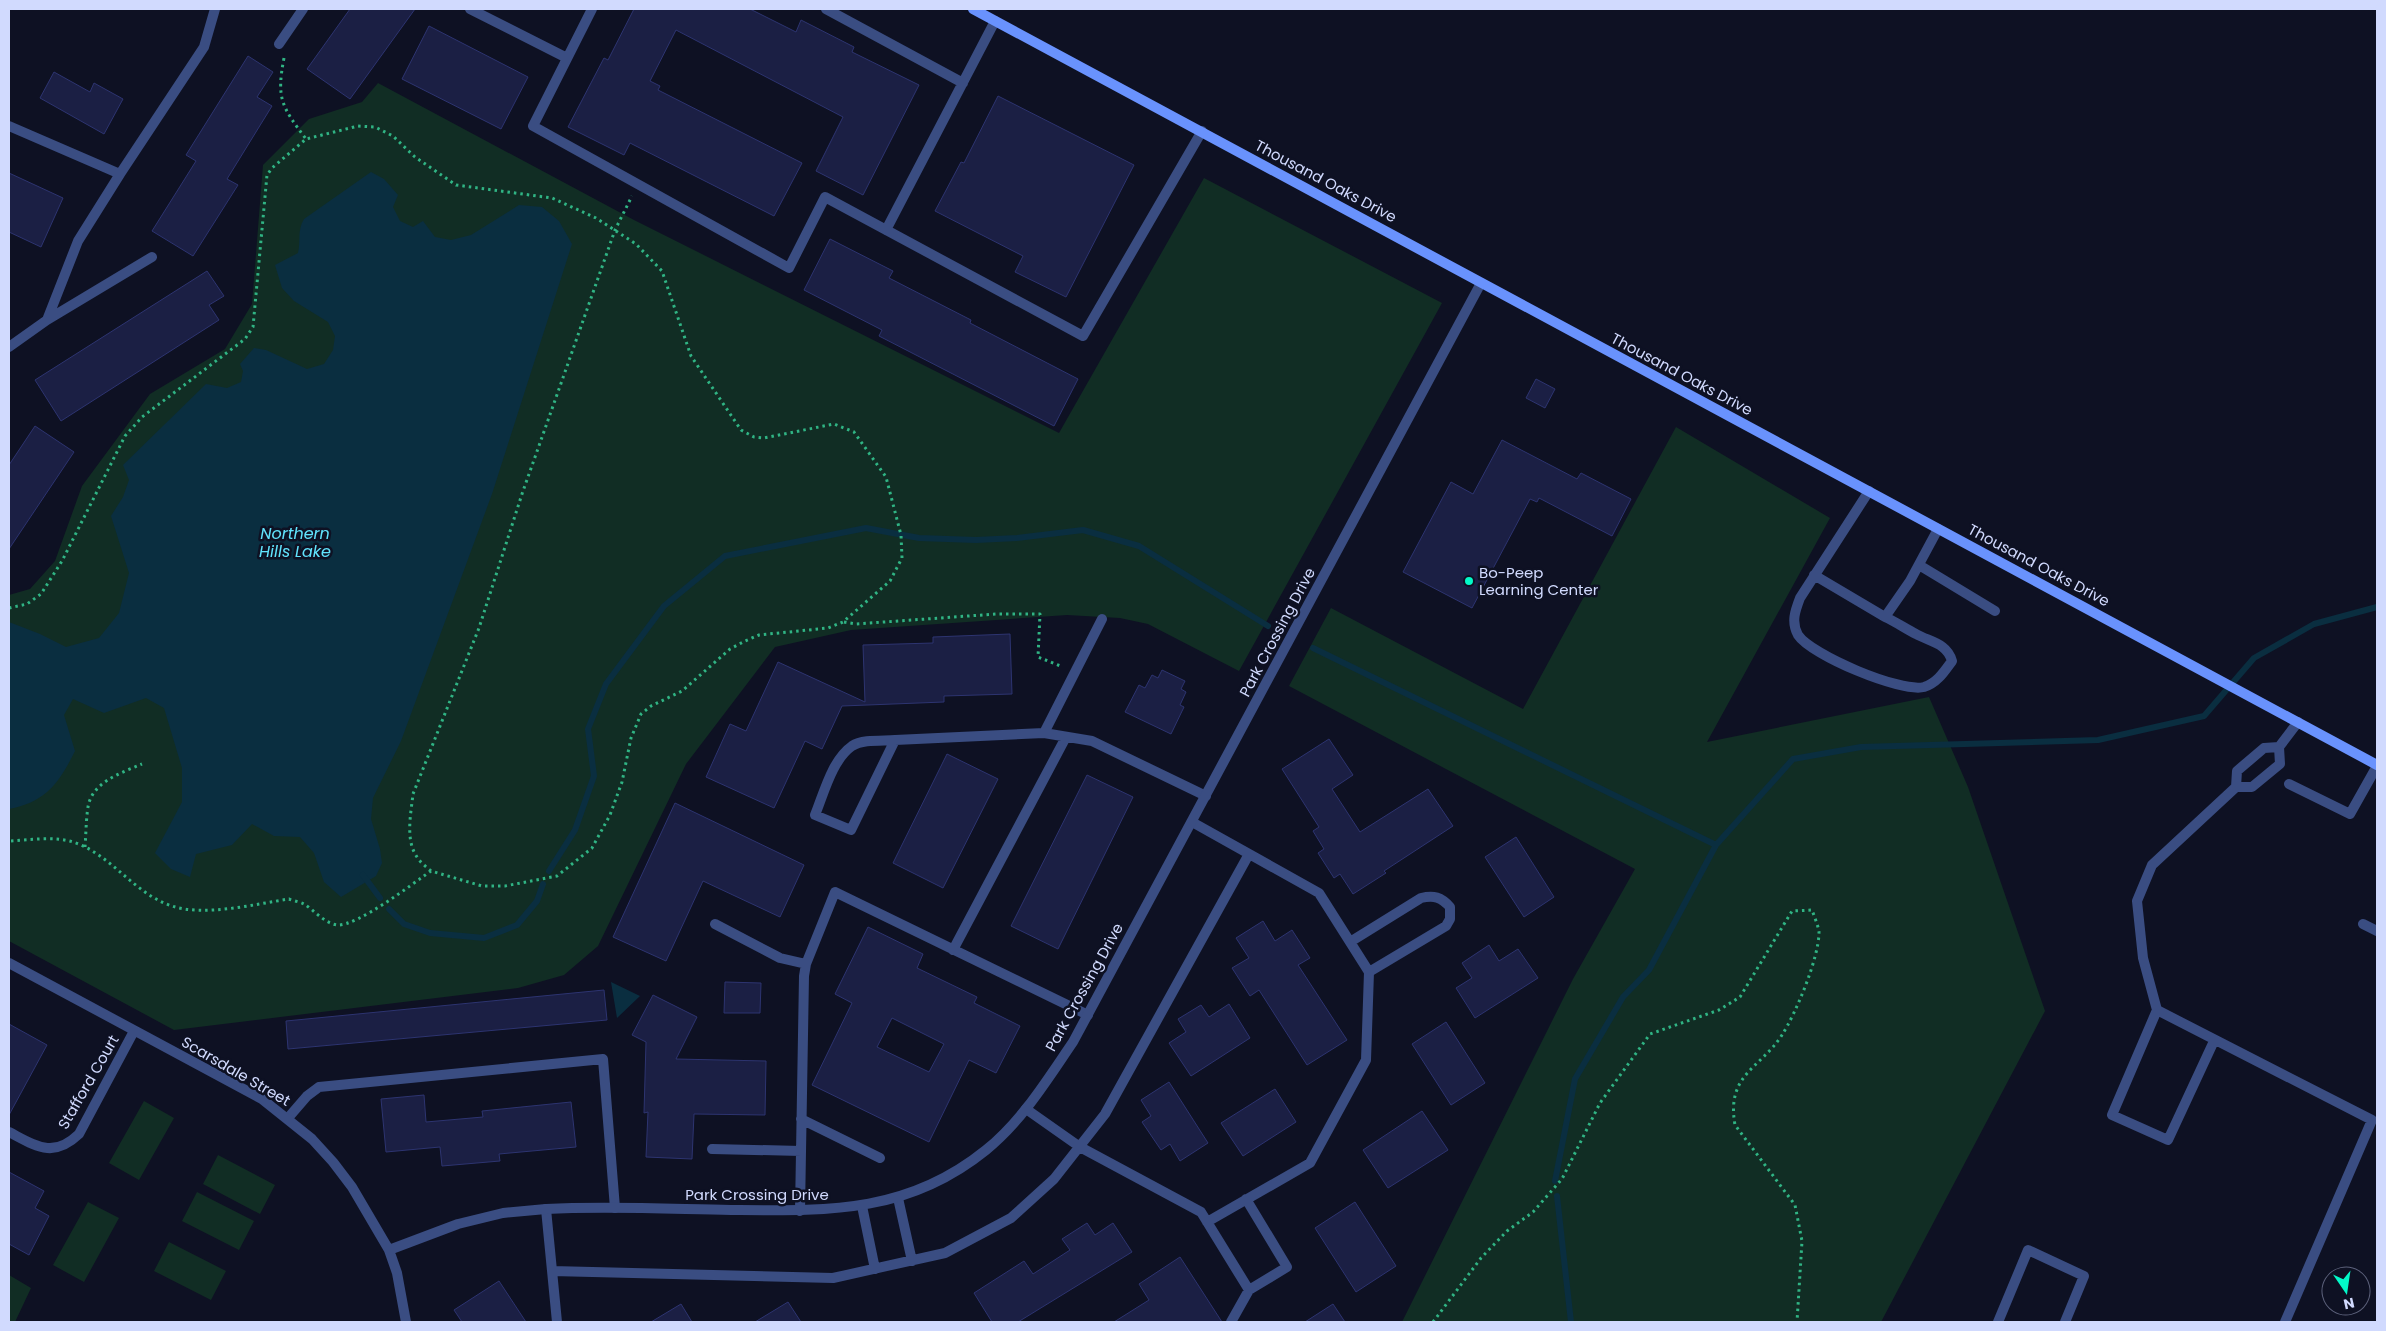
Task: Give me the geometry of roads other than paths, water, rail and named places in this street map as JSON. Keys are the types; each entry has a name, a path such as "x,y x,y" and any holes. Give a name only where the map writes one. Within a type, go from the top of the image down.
{"main road":[{"name":"Thousand Oaks Drive","path":"973,9 1938,529 2133,632 2377,766"}],"street":[{"path":"47,320 78,241 204,47 215,9"},
{"path":"279,44 302,9"},
{"path":"470,9 567,58"},
{"path":"592,9 533,126 789,268 825,197 1083,336 1202,131"},
{"path":"826,9 963,83"},
{"path":"886,230 995,21"},
{"path":"9,126 120,174"},
{"path":"9,347 47,320 152,257"},
{"name":"Park Crossing Drive","path":"389,1250 458,1224 503,1213 546,1209 615,1208 800,1211 862,1206 898,1198 940,1180 964,1166 1006,1131 1026,1109 1073,1042 1481,283"},
{"path":"1814,575 1918,635 1940,643 1950,655 1952,661 1935,682 1922,687 1887,683 1822,655 1806,645 1797,633 1793,618 1800,598 1814,575 1868,491"},
{"path":"1885,617 1919,565 1938,529"},
{"path":"1919,565 1995,611"},
{"path":"1044,733 1102,619"},
{"path":"2236,786 2252,787 2280,764 2280,747 2298,722"},
{"path":"895,740 851,830 815,814 838,760 853,745 871,741 1044,733 1092,741 1206,796"},
{"path":"954,950 1066,737"},
{"path":"2214,1040 2168,1140 2112,1115 2157,1010 2143,958 2137,901 2152,865 2236,786 2237,771 2264,748 2280,747"},
{"path":"2289,784 2350,814 2377,766"},
{"path":"1192,822 1319,893 1369,972 1366,1060 1310,1163 1208,1222"},
{"path":"552,1271 833,1278 945,1253 1011,1218 1054,1179 1105,1114 1249,854"},
{"path":"800,1211 806,964 835,892 1088,1015"},
{"path":"1350,942 1421,898 1431,896 1443,899 1450,907 1450,919 1446,926 1369,972"},
{"path":"715,924 780,958 806,964"},
{"path":"2363,924 2377,931"},
{"name":"Scarsdale Street","path":"9,963 262,1099 288,1118 333,1162 352,1188 389,1250 397,1274 406,1322"},
{"path":"2157,1010 2372,1120 2285,1322"},
{"name":"Stafford Court","path":"9,1132 38,1147 50,1149 70,1143 79,1134 134,1031"},
{"path":"288,1118 306,1096 318,1087 603,1059 615,1208"},
{"path":"1026,1109 1080,1147 1200,1212 1208,1222 1248,1290"},
{"path":"802,1119 880,1158"},
{"path":"712,1149 801,1151"},
{"path":"898,1198 912,1261"},
{"path":"1231,1322 1248,1290 1287,1267 1246,1199"},
{"path":"862,1206 875,1269"},
{"path":"546,1209 557,1322"},
{"path":"1998,1322 2028,1250 2084,1276 2065,1322"}],"water":[{"name":"Northern Hills Lake","path":"371,172 384,179 398,195 393,207 400,221 413,227 423,221 435,237 451,240 471,235 519,205 542,207 559,221 572,244 492,494 401,741 373,798 371,819 382,863 376,876 341,897 324,882 314,853 300,837 274,836 252,824 232,845 196,854 190,877 171,869 155,853 182,802 182,768 164,708 146,698 104,713 73,699 64,715 75,751 63,773 57,782 42,796 22,806 9,809 9,622 66,647 99,638 119,613 129,573 111,516 123,497 129,480 123,465 206,384 227,388 241,382 243,371 240,364 254,348 266,350 307,369 324,364 333,350 335,336 328,322 294,301 282,288 275,265 298,253 304,219"},
{"path":"611,982 640,996 617,1018"}],"waterway":[{"path":"549,871 575,830 594,776 588,729 606,684 664,606 725,556 866,528 919,538 976,540 1017,538 1083,530 1139,546 1268,626"},
{"path":"1555,1181 1575,1079 1623,997 1649,970 1716,845 1793,759 1861,747 2098,740 2204,716 2254,658 2314,624 2377,607"},
{"path":"1313,648 1716,845"},
{"path":"363,875 380,898"},
{"path":"389,909 404,924 430,933 484,938 517,925 537,901 543,884"},
{"path":"1557,1196 1571,1322"}],"place":[{"name":"Bo-Peep Learning Center","path":"1469,581"}]}
